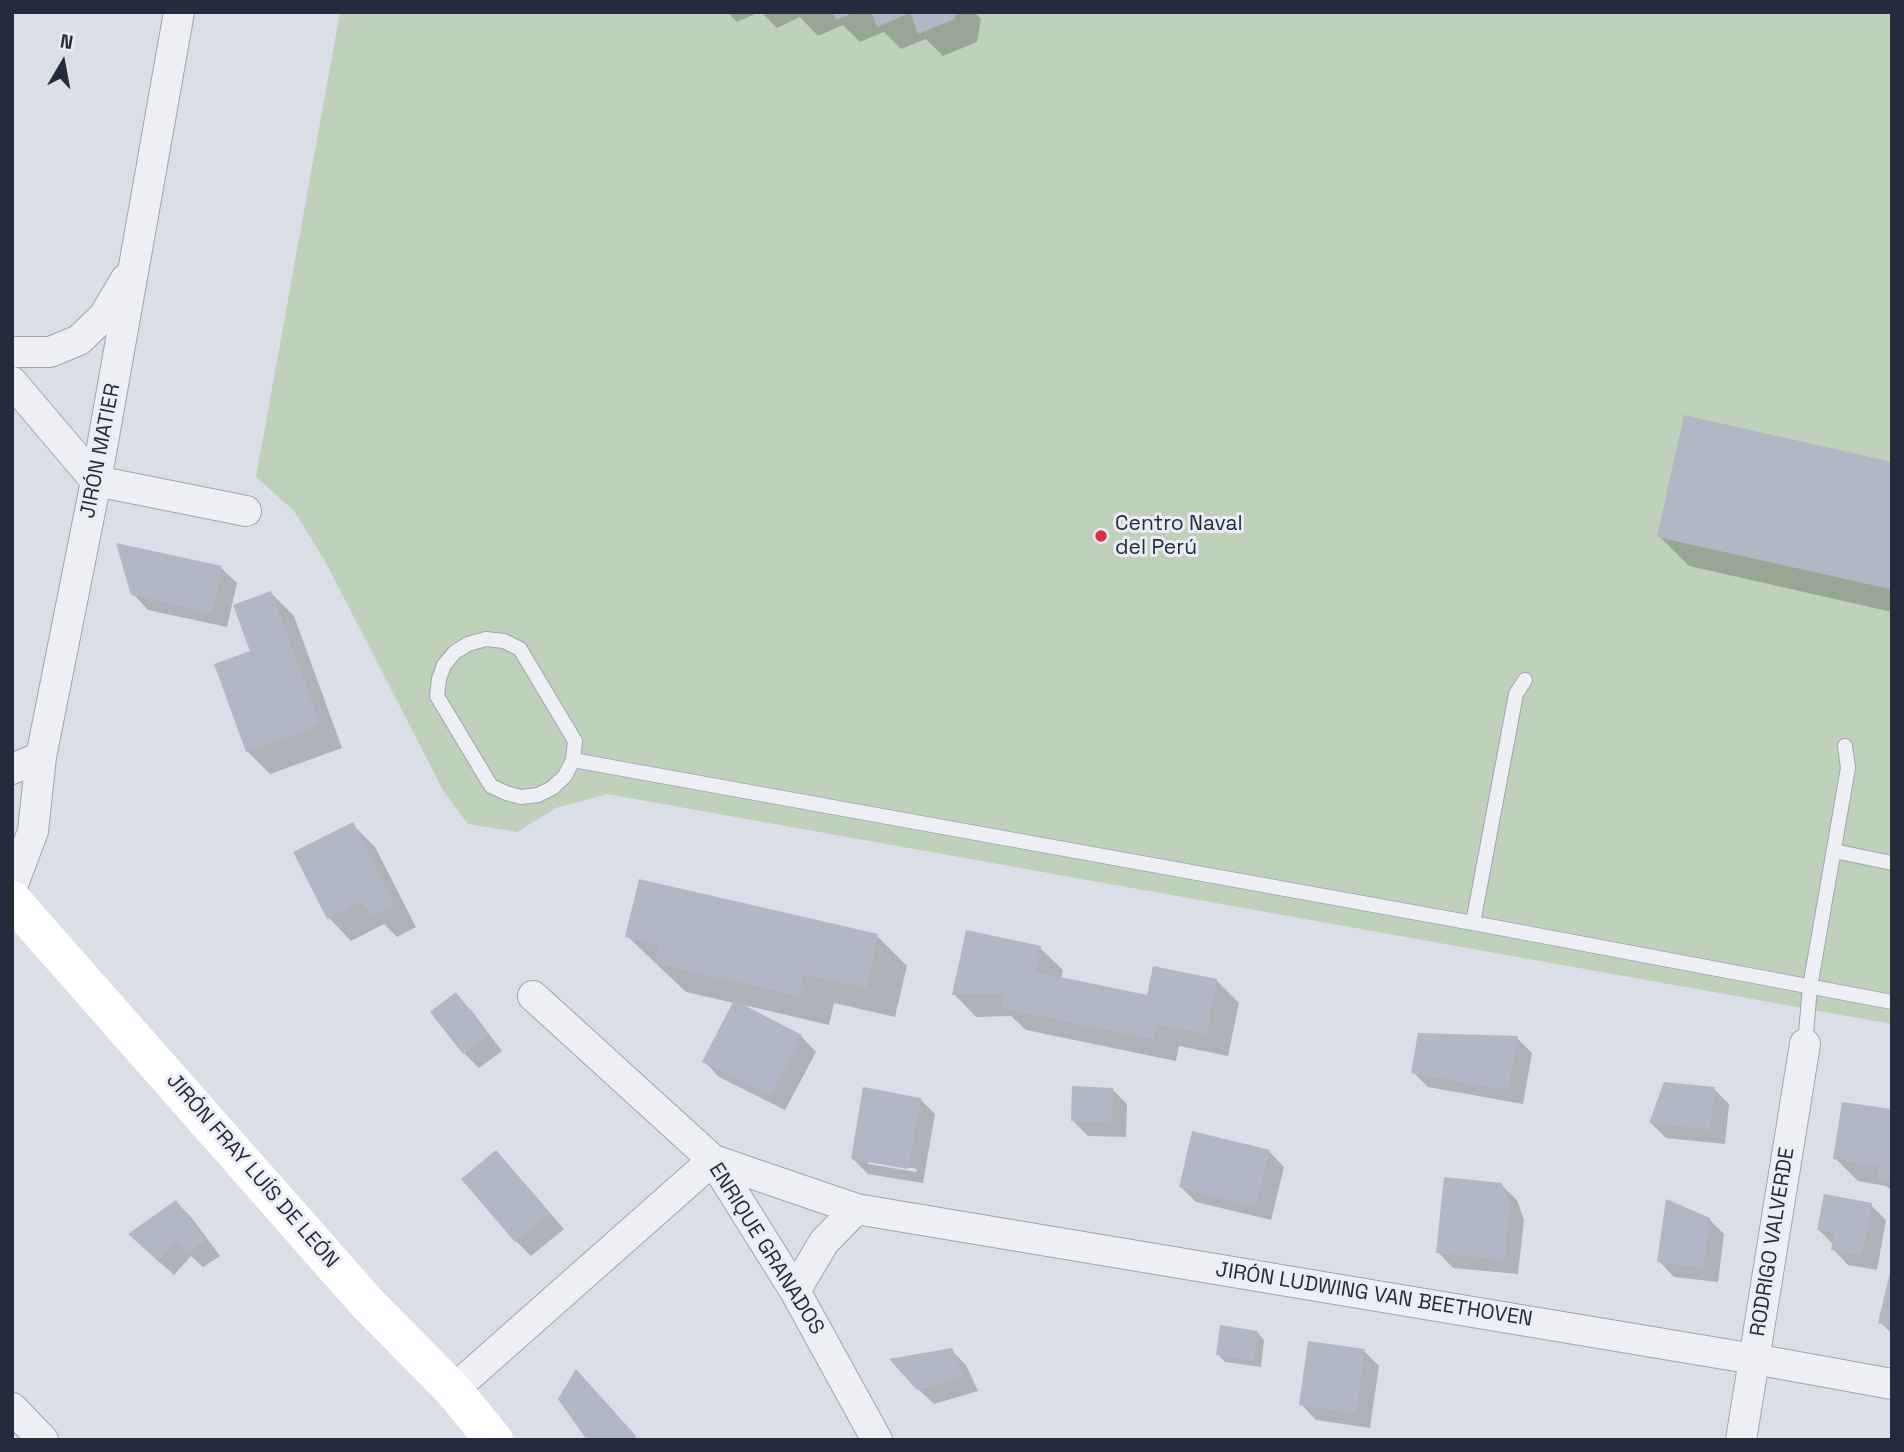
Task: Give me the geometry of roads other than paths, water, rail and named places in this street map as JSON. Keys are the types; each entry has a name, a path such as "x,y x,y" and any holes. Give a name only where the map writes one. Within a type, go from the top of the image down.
{"street":[{"name":"JIRÓN MATIER","path":"12,887 33,831 41,757 96,481 178,12"},
{"path":"12,352 50,352 79,340 104,316 135,264"},
{"path":"12,382 96,481 246,511"},
{"path":"12,769 41,757"},
{"name":"JIRÓN FRAY LUÍS DE LEÓN","path":"12,900 368,1303 453,1390 494,1440"},
{"name":"ENRIQUE GRANADOS","path":"534,996 713,1160 795,1291 877,1440"},
{"name":"RODRIGO VALVERDE","path":"1741,1440 1805,1044"},
{"path":"453,1390 713,1160"},
{"name":"JIRÓN LUDWING VAN BEETHOVEN","path":"713,1160 856,1209 1892,1384"},
{"path":"795,1291 824,1241 856,1209"},
{"path":"12,1408 43,1440"}],"lane":[{"path":"486,639 504,641 520,649 575,741 573,760 565,776 552,788 538,795 522,797 491,786 438,696 439,679 444,665 455,652 468,643 486,639"},
{"path":"1473,923 1517,694 1525,680"},
{"path":"1805,1044 1810,988 1848,768 1845,746"},
{"path":"573,760 1892,1002"},
{"path":"1834,851 1892,863"}],"place":[{"name":"Centro Naval del Perú","path":"1101,536"}]}
